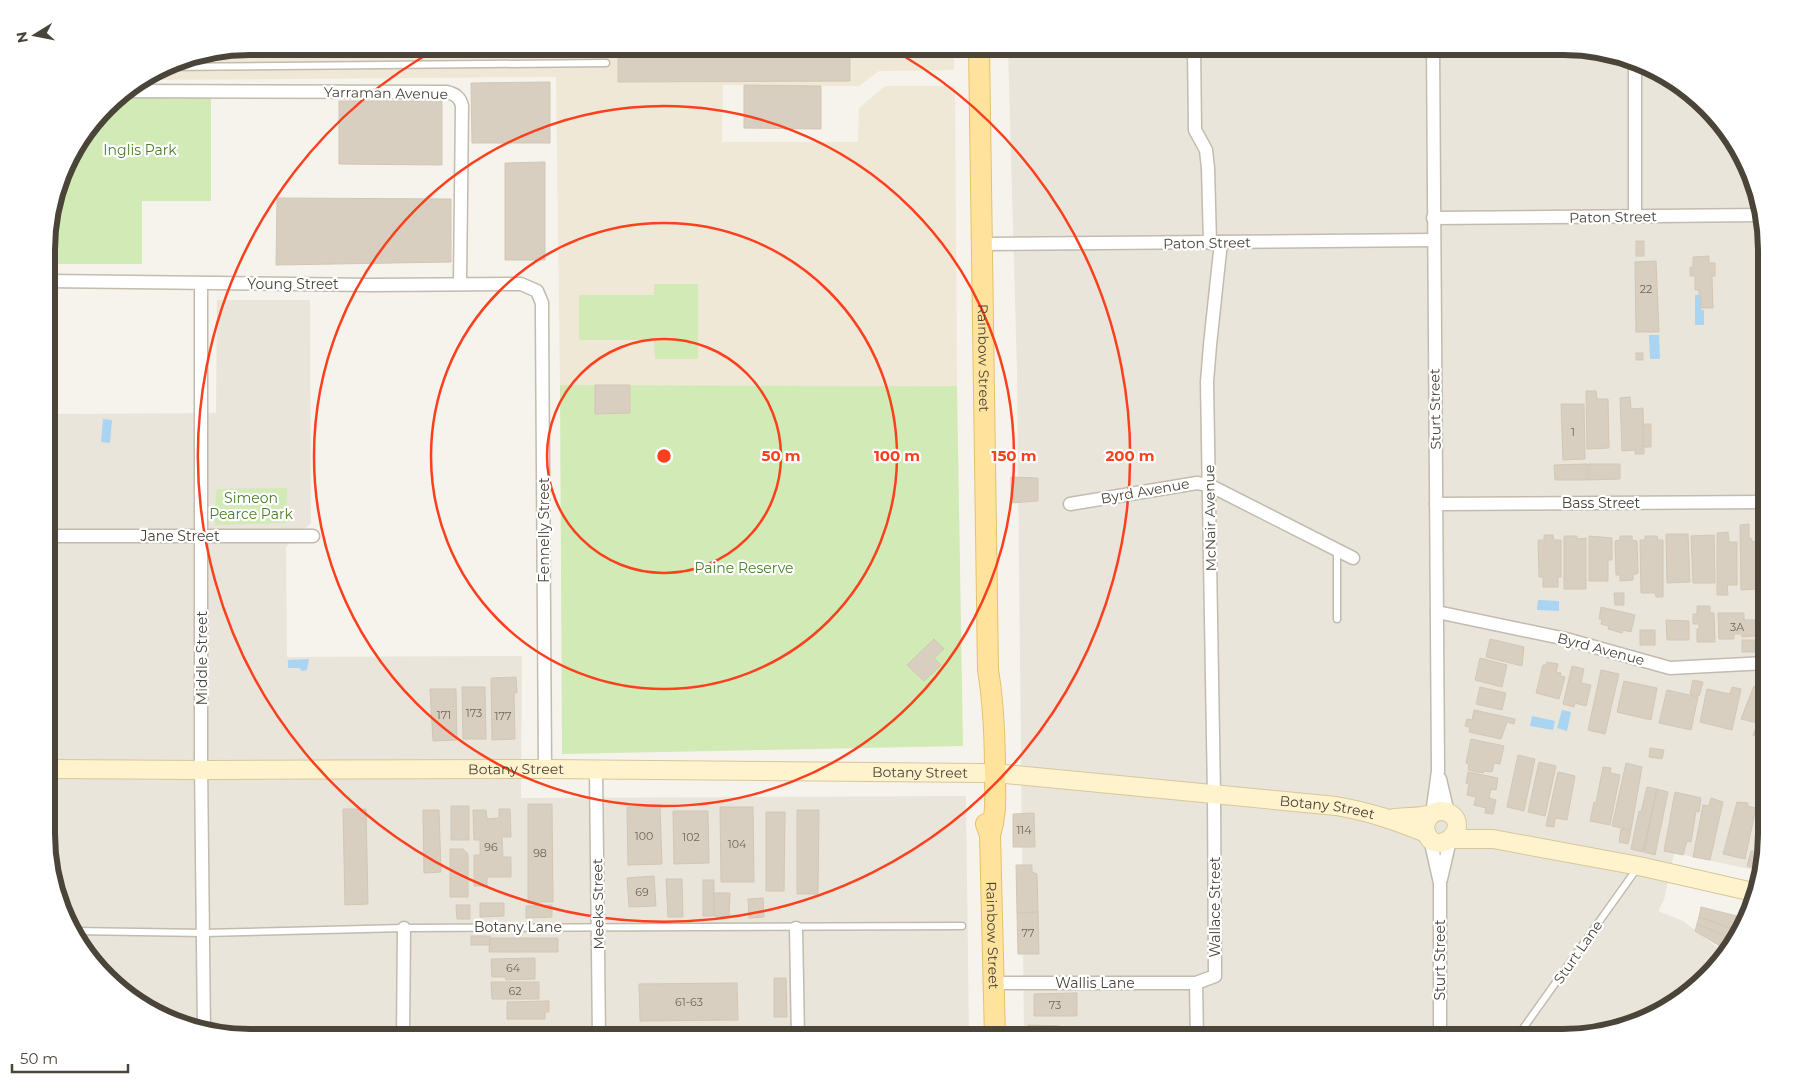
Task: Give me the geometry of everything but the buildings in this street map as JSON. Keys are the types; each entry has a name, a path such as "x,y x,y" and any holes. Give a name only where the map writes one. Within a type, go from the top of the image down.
{"main road":[{"name":"Rainbow Street","path":"980,55 988,670 993,700 989,773 984,818 990,835 995,1029"}],"street":[{"name":"McNair Avenue","path":"1194,55 1195,130 1206,150 1215,243 1207,382 1214,795"},
{"name":"Sturt Street","path":"1433,55 1438,771 1441,815"},
{"path":"1635,69 1635,216"},
{"name":"Yarraman Avenue","path":"137,91 447,92 456,94 461,100 462,106 460,284"},
{"name":"Paton Street","path":"1433,218 1755,215"},
{"name":"Paton Street","path":"982,244 1433,240"},
{"name":"Young Street","path":"55,281 201,284 521,284 537,291"},
{"name":"Middle Street","path":"201,284 204,1023"},
{"name":"Fennelly Street","path":"537,291 542,303 545,770"},
{"name":"Byrd Avenue","path":"1070,504 1197,483 1209,486 1353,558"},
{"name":"Bass Street","path":"1436,504 1758,502"},
{"name":"Jane Street","path":"55,536 312,536"},
{"name":"Byrd Avenue","path":"1437,612 1566,639 1670,668 1758,663"},
{"name":"Botany Street","path":"55,769 989,773 1336,806 1391,818 1428,836"},
{"name":"Meeks Street","path":"596,770 599,1029"},
{"name":"Wallace Street","path":"1196,984 1215,976 1214,795"},
{"path":"1441,815 1425,823 1428,836 1442,843 1450,839 1493,839 1639,866 1749,891"},
{"path":"1441,815 1493,839"},
{"path":"1441,815 1456,826 1456,831 1450,839"},
{"name":"Botany Street","path":"1391,818 1441,815"},
{"name":"Sturt Street","path":"1428,836 1440,883"},
{"name":"Sturt Street","path":"1440,1029 1440,883 1450,839"},
{"path":"403,1029 404,928"},
{"path":"796,928 798,1029"},
{"name":"Wallis Lane","path":"994,983 1196,984"},
{"path":"1196,984 1197,1029"}],"lane":[{"path":"183,67 606,63"},
{"path":"1337,550 1337,619"},
{"name":"Sturt Lane","path":"1523,1029 1639,866"},
{"name":"Botany Lane","path":"81,931 204,933 404,928 962,926"}],"shaded area":[{"path":"237,55 954,55 954,70 879,71 859,86 723,85 722,142 858,142 859,108 885,86 955,86 957,386 560,385 556,77 154,80 187,65"},
{"path":"1008,55 1576,55 1626,65 1661,81 1692,103 1718,131 1738,164 1748,187 1758,237 1758,847 1754,870 1674,853 1664,900 1658,911 1683,921 1720,950 1710,963 1682,989 1649,1009 1626,1019 1576,1029 1024,1029 1017,373"},
{"path":"217,300 310,300 311,523 286,547 287,657 522,656 521,798 966,796 969,1029 237,1029 187,1019 152,1003 121,981 95,953 75,920 65,897 55,847 55,414 216,413"}],"green space":[{"name":"Inglis Park","path":"127,98 211,98 211,201 142,201 142,264 55,264 55,237 65,187 81,152 95,131"},
{"path":"654,284 698,284 698,359 655,359 654,340 579,340 579,295 654,295"},
{"name":"Paine Reserve","path":"560,385 957,386 963,746 562,754"},
{"name":"Simeon Pearce Park","path":"287,488 286,523 215,525 216,489"}],"water":[{"path":"1695,295 1701,295 1704,325 1695,325"},
{"path":"1649,335 1659,335 1660,359 1650,359"},
{"path":"103,419 112,420 110,443 101,442"},
{"path":"1538,600 1559,601 1559,611 1537,610"},
{"path":"309,659 307,670 302,671 299,668 288,668 288,660"},
{"path":"1562,710 1571,712 1567,731 1557,728"},
{"path":"1532,716 1555,721 1553,730 1530,726"}]}
